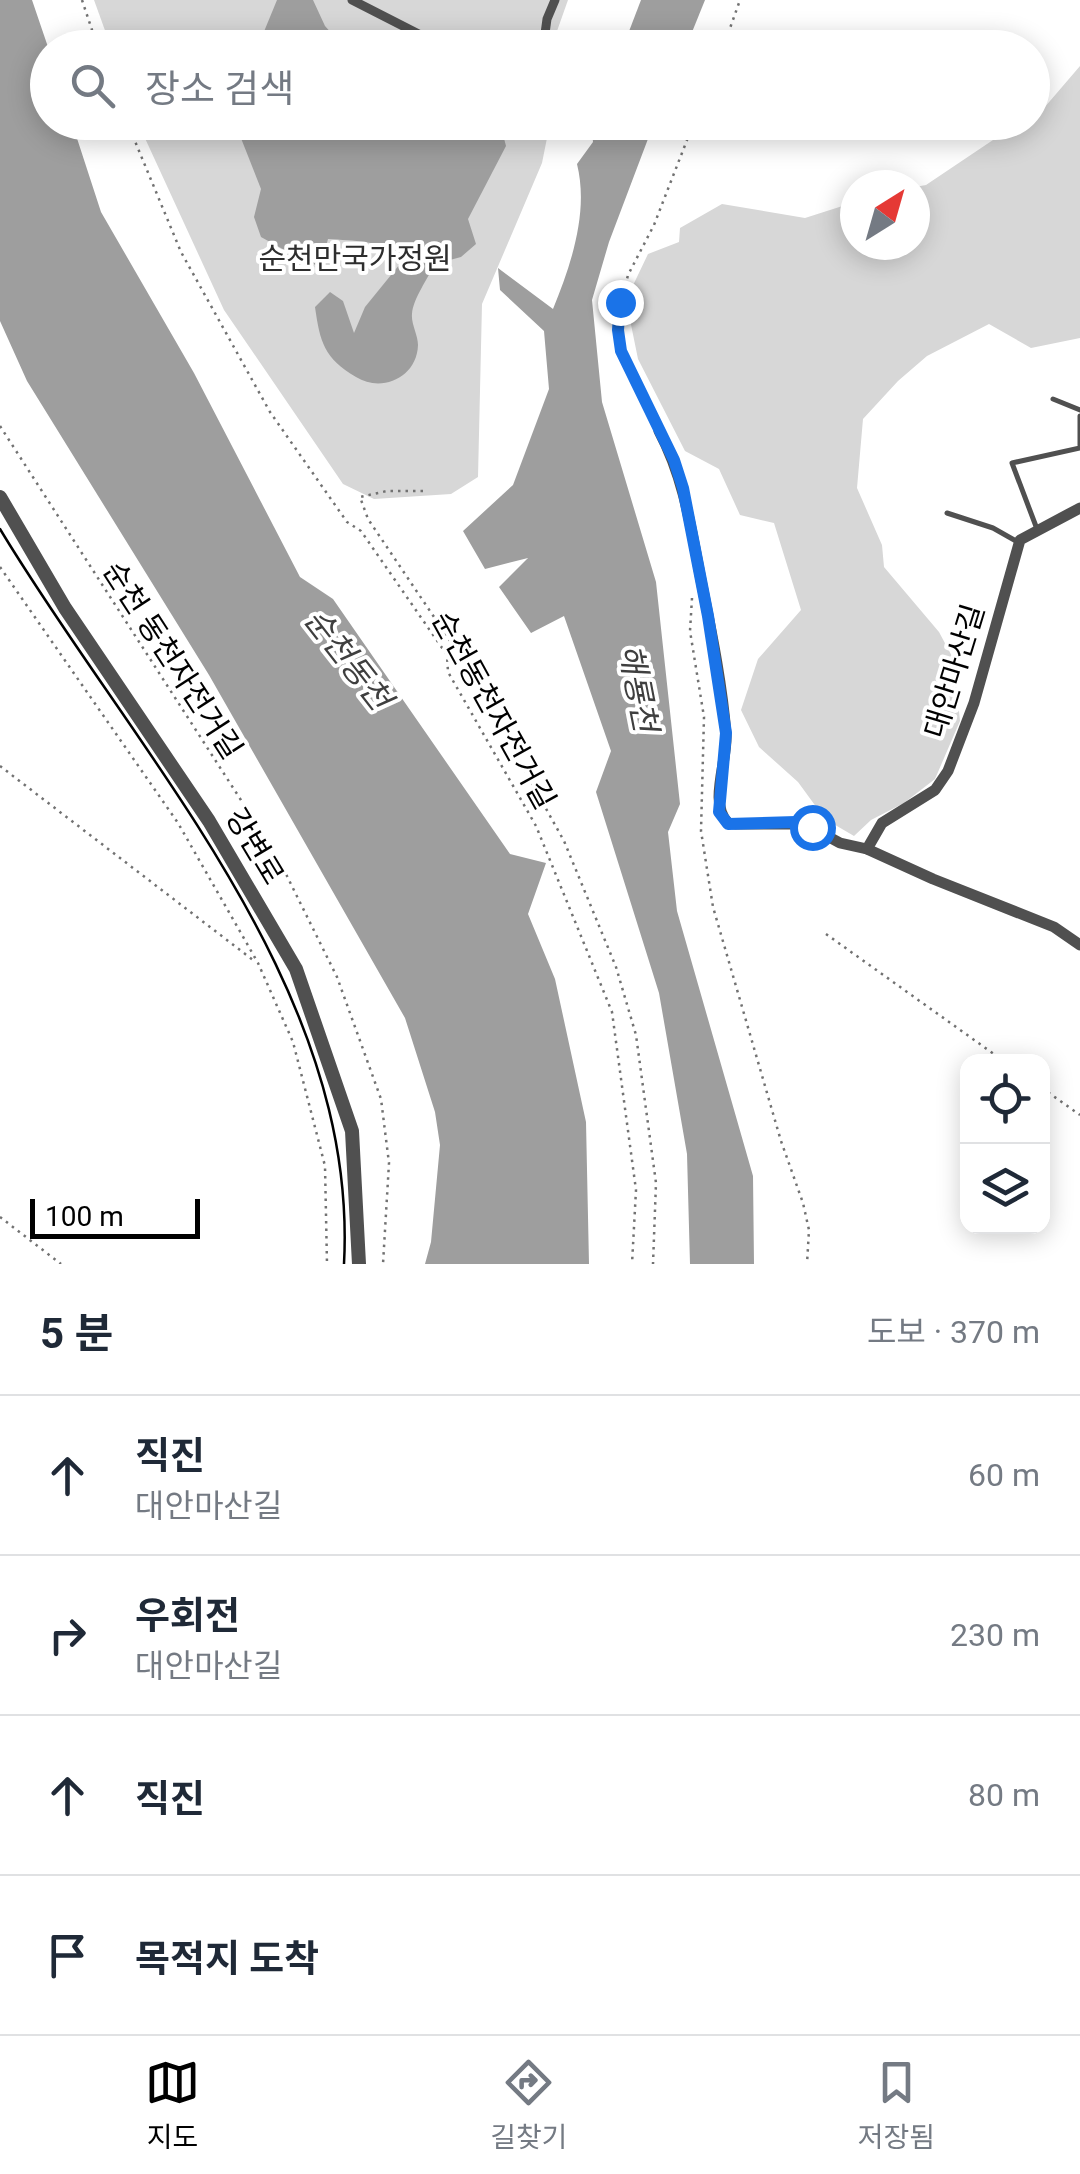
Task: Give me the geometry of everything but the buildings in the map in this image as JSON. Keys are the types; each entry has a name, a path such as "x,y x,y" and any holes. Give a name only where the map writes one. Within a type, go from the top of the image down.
{"street":[{"path":"352,0 411,30"},
{"path":"545,30 554,0"},
{"path":"659,431 679,472 708,616 726,733 719,812 728,824 796,822 840,844 867,849 1054,926 1080,945"},
{"name":"강변로","path":"0,497 64,608 209,821 296,969 352,1131 358,1264"},
{"path":"1019,543 1037,529 1080,508"},
{"name":"대안마산길","path":"867,849 882,824 935,790 948,771 974,703 1019,543"}],"lane":[{"path":"1037,529 1012,463 1080,447 1080,413 1052,399"},
{"path":"947,513 994,528 1019,543"}],"path":[{"path":"82,0 92,30"},
{"path":"729,30 740,0"},
{"name":"순천동천자전거길","path":"134,140 181,252 270,412 347,522 361,531 446,655 448,672 536,826 612,1012 636,1190 632,1264"},
{"path":"659,431 621,351 618,316 628,275 669,190 687,140"},
{"name":"순천 동천자전거길","path":"0,426 276,856 337,977 381,1099 389,1163 383,1264"},
{"path":"423,491 360,496 368,519 465,663 564,841 616,967 636,1035 653,1165 653,1264"},
{"path":"0,567 178,824 258,963 294,1042 325,1166 327,1264"},
{"path":"692,598 690,631 704,717 702,831 712,906 781,1142 803,1203 809,1230 807,1264"},
{"path":"0,766 258,963"},
{"path":"826,934 994,1054"},
{"path":"1050,1093 1080,1114"},
{"path":"0,1217 61,1264"}],"green space":[{"path":"94,0 568,0 557,30 105,30"},
{"path":"1080,66 1080,338 1031,348 989,324 927,356 863,419 857,488 882,545 884,567 939,632 954,660 960,721 935,779 904,803 871,820 854,836 825,819 798,782 759,747 741,710 758,659 801,610 774,523 740,515 719,469 685,451 638,359 626,300 648,254 679,242 680,228 722,204 805,218 840,207 840,260 930,260 930,182 993,140 1050,140 1050,101"},
{"name":"순천만국가정원","path":"146,140 547,140 542,163 482,304 478,477 451,494 374,499 343,484 224,310"}],"water":[{"name":"순천동천","path":"0,0 32,0 42,30 30,30 30,140 78,140 101,212 194,373 300,577 333,599 510,854 546,863 528,914 555,979 586,1122 589,1264 425,1264 431,1242 440,1145 435,1112 405,1018 209,675 27,381 0,321"},
{"path":"277,0 313,0 329,30 265,30"},
{"path":"641,0 705,0 693,30 630,30"},
{"path":"242,140 504,140 506,146 468,219 476,244 461,257 435,264 412,314 418,341 416,357 405,374 386,383 366,382 330,356 315,307 330,292 343,301 354,333 365,307 404,259 378,245 328,239 321,266 308,263 261,237 254,217 261,189"},
{"name":"해룡천","path":"648,140 592,300 602,402 656,582 680,804 668,832 677,911 753,1176 754,1264 690,1264 687,1154 659,993 596,792 611,751 564,616 531,633 499,587 528,558 485,569 463,531 513,485 549,389 544,331 500,290 498,268 553,309 576,238 581,201 577,164 593,142"}],"tram line":[{"path":"0,529 172,787 228,876 277,968 316,1063 339,1161 344,1264"}],"route":[{"path":"620,302 621,351 679,472 708,616 726,733 719,812 728,824 796,822 812,827"}]}
